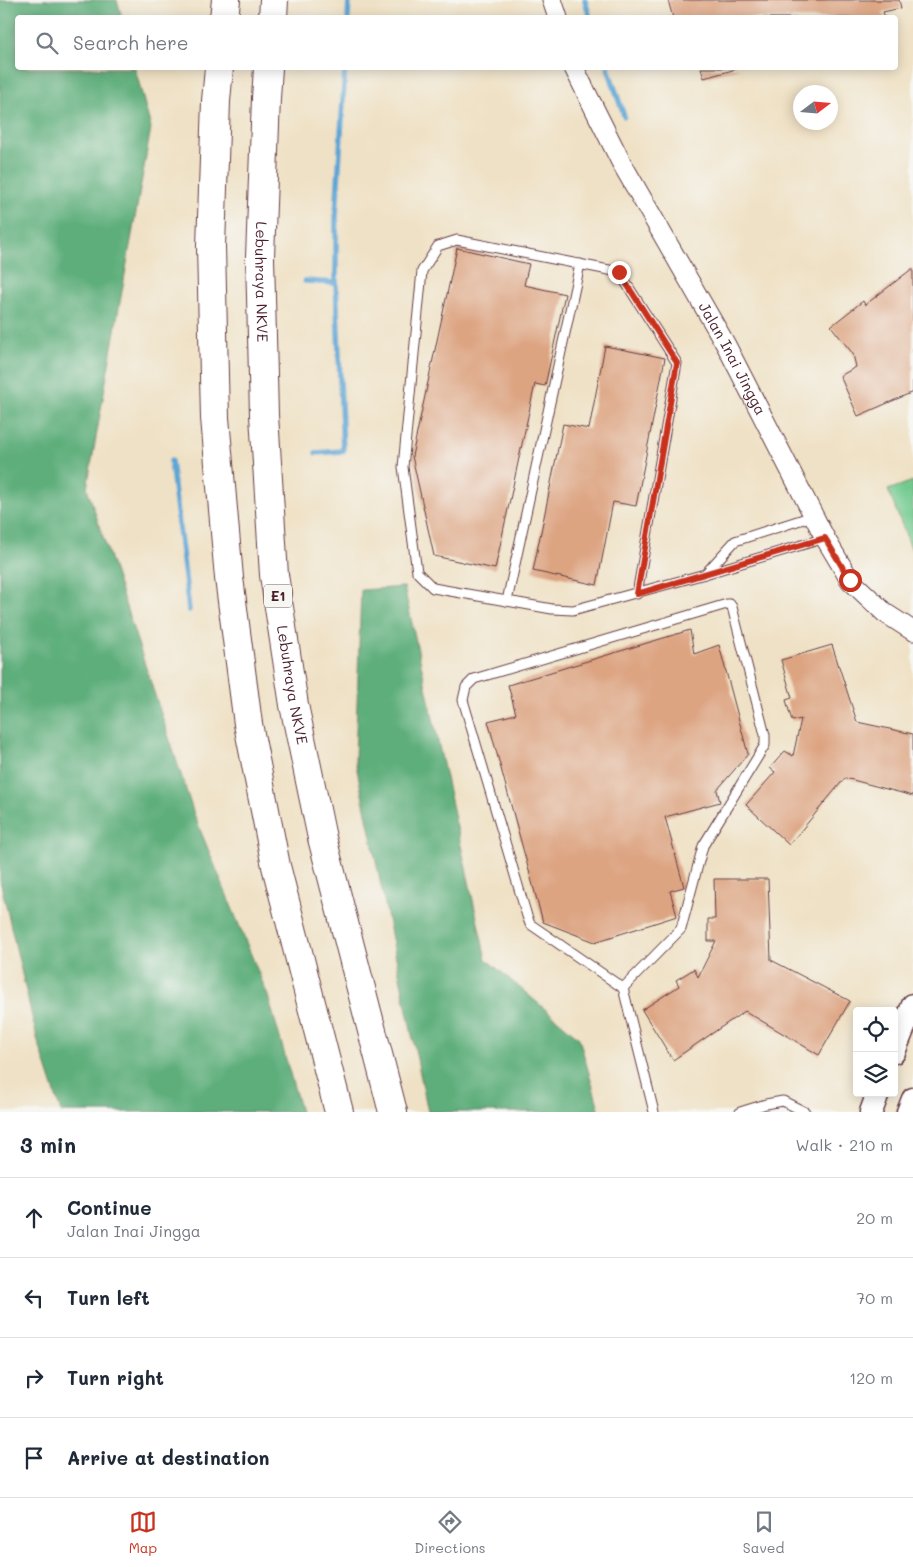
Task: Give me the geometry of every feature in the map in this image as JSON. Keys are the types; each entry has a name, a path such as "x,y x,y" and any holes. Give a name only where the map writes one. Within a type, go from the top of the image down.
{"highway":[{"path":"224,15 226,0"},
{"path":"272,15 274,0"},
{"path":"219,70 211,246 215,418 228,578 248,724 276,866 339,1112"},
{"name":"Lebuhraya NKVE","path":"268,70 260,257 264,415 274,575 294,705 320,828 393,1112"}],"street":[{"path":"552,0 557,15"},
{"name":"Jalan Inai Jingga","path":"575,70 621,162 726,345 825,538 850,580 885,613 913,631"},
{"path":"898,1042 913,1005"},
{"path":"871,1112 877,1097"},
{"path":"908,1112 913,1099"}],"lane":[{"path":"637,594 677,363 619,272 457,240 438,246 422,271 403,467 417,572 433,588 552,609 573,610 637,594 825,538"},
{"path":"507,601 580,264"},
{"path":"705,574 735,541 814,516"},
{"path":"623,988 681,928 703,846 766,744 766,735 730,604 474,679 466,687 463,700 530,924 623,988 654,1112"},
{"path":"740,1112 783,1101 805,1112"}],"green space":[{"path":"0,0 117,0 121,15 15,15 15,70 136,70 151,128 87,488 195,817 268,996 301,1112 61,1112 37,1038 0,880"},
{"path":"913,481 913,553 888,490"},
{"path":"404,587 486,959 579,1038 600,1112 428,1112 355,760 361,590"}],"building":[{"path":"668,0 899,0 901,8 883,12 884,15 672,15"},
{"path":"702,70 733,70 704,78"},
{"path":"457,248 529,264 524,285 565,294 545,386 535,384 495,569 434,556 412,456"},
{"path":"913,268 913,392 858,416 840,376 856,367 853,354 831,326 863,301 865,305"},
{"path":"605,346 665,358 636,506 613,502 597,585 533,571 563,424 589,429"},
{"path":"690,630 694,654 719,645 748,754 717,790 720,802 665,817 684,887 670,891 677,916 595,942 543,922 488,721 516,714 508,685"},
{"path":"832,645 857,722 913,734 913,796 845,778 789,845 746,805 775,772 770,768 785,751 793,756 801,719 792,721 786,700 792,698 781,660"},
{"path":"714,879 768,879 771,960 850,1001 819,1055 745,1011 673,1060 642,1010 679,986 676,980 694,969 698,977 716,941 708,941 708,919 715,919"}],"waterway":[{"path":"348,15 349,0"},
{"path":"585,0 589,15"},
{"path":"316,453 343,451 336,283 336,216 345,70"},
{"path":"609,70 624,116"},
{"path":"305,281 336,283"},
{"path":"171,461 189,610"}],"route":[{"path":"619,272 677,363 637,594 825,538 850,580"}]}
